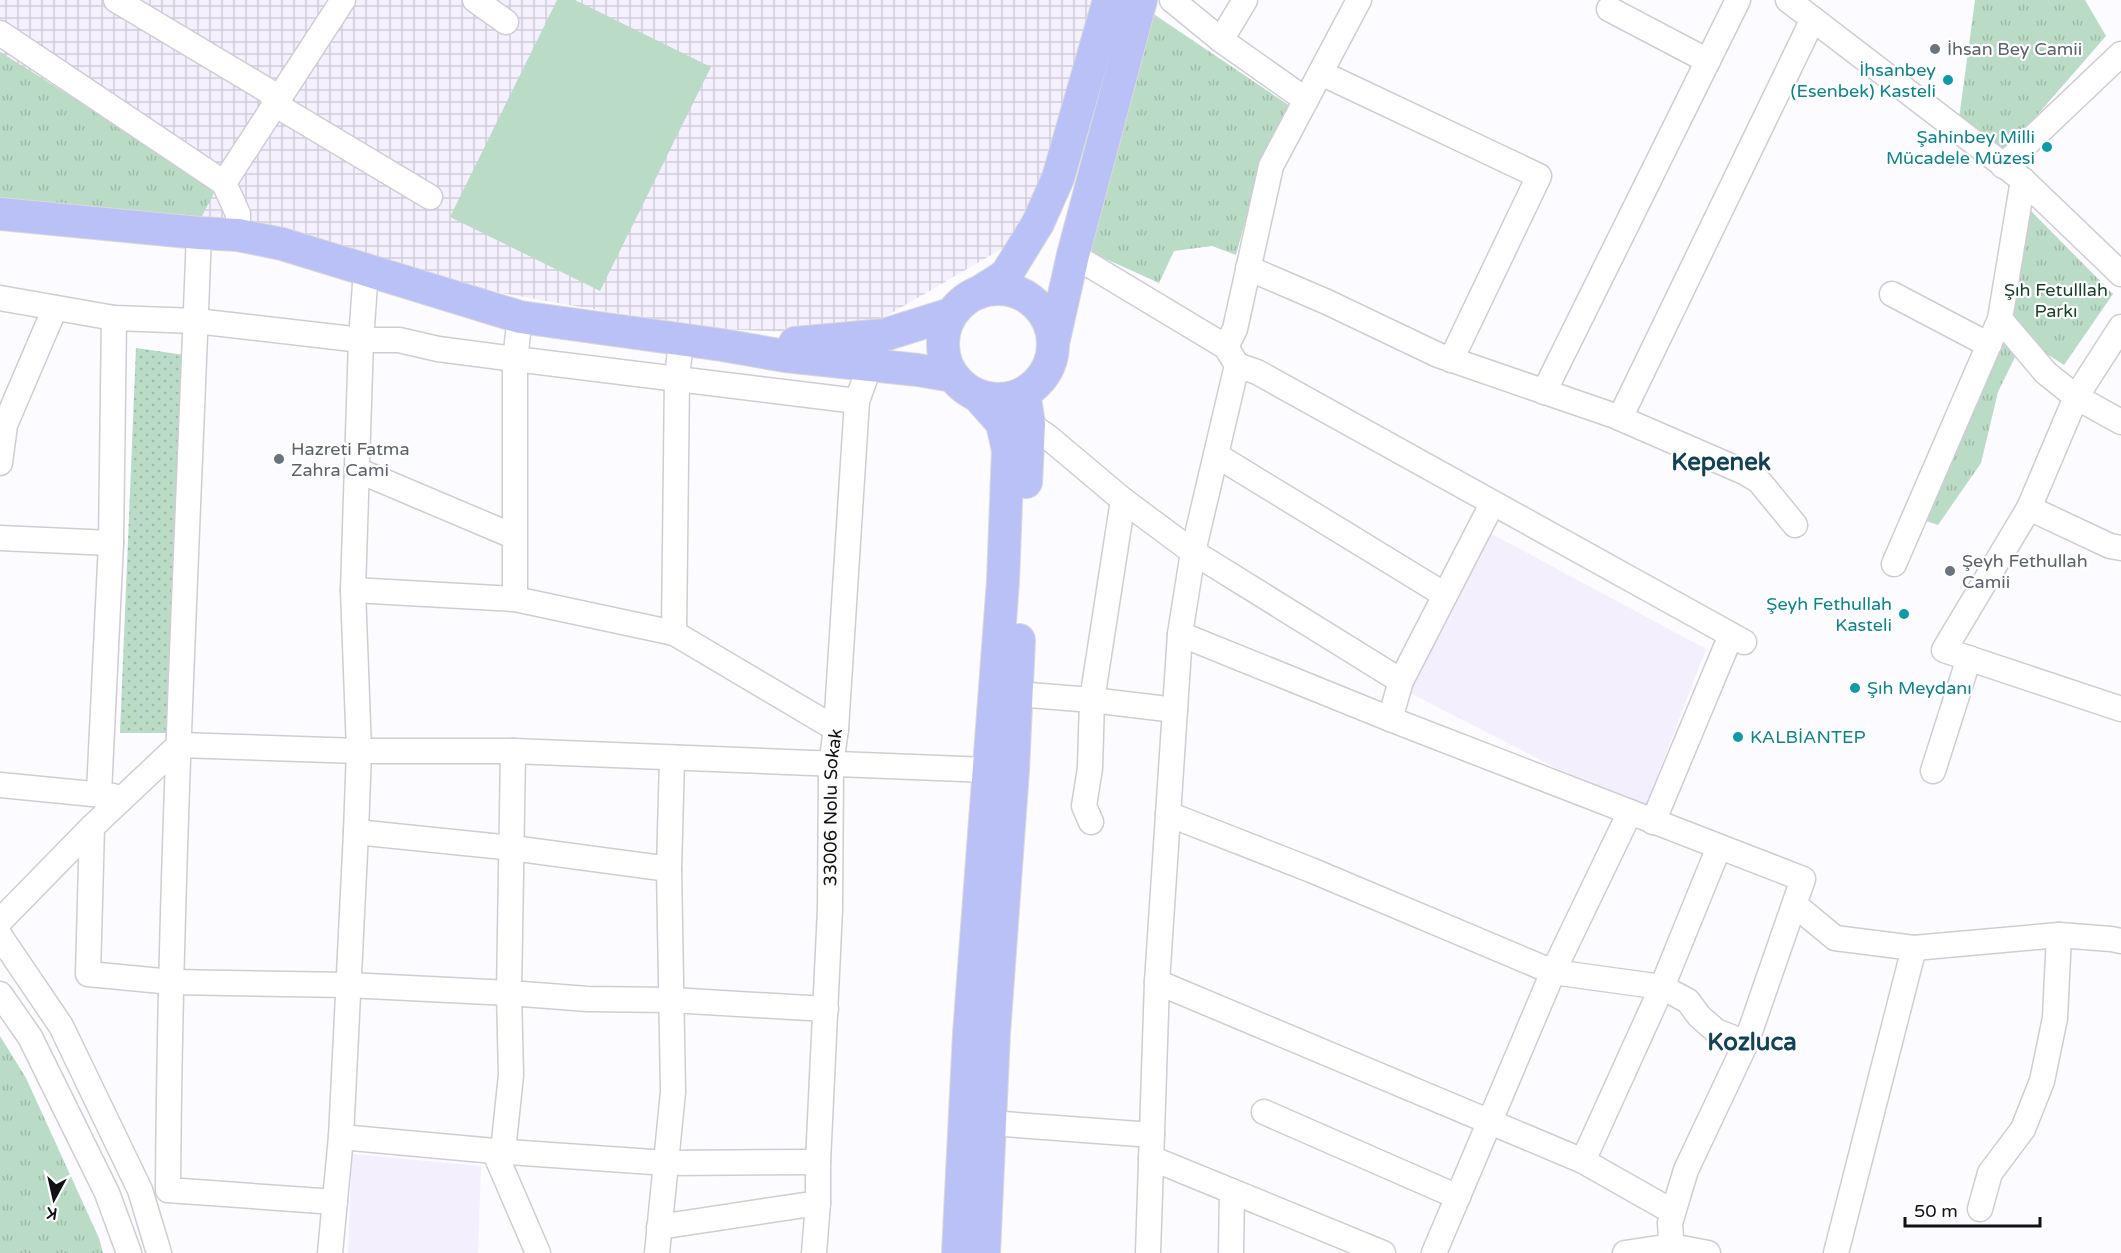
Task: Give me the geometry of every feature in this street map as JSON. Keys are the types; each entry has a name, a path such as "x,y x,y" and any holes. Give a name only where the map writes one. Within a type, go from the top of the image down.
{"main road":[{"path":"958,1253 969,1034 1003,581 1008,450 1002,423 978,396 964,388 953,376 945,361 943,345 945,329 951,314 963,301 1006,275 1038,223 1058,178 1110,0"},
{"path":"978,396 994,399 1010,398 1024,393 1041,379 1052,360 1054,339 1073,255 1141,0"},
{"path":"0,214 238,235 282,244 520,317 785,356 953,376"},
{"path":"978,292 994,289 1012,290 1028,297 1041,308 1050,322 1054,339"},
{"path":"722,345 780,344 884,335 951,314"},
{"path":"984,1253 1029,424 1024,393"}],"street":[{"path":"116,0 270,92 276,105 429,197"},
{"path":"224,183 343,0"},
{"path":"475,0 506,22"},
{"path":"1172,0 1221,40 1306,100"},
{"path":"1221,40 1245,0"},
{"path":"1148,1253 1157,982 1180,634 1193,552 1216,455 1235,329 1271,166 1359,0"},
{"path":"1544,392 1738,0"},
{"path":"1788,0 2023,180 2121,274"},
{"path":"1609,9 1708,61"},
{"path":"1620,418 1813,19"},
{"path":"0,33 224,183 238,214 238,235"},
{"path":"2003,166 2121,54"},
{"path":"1321,73 1539,176 1451,360"},
{"path":"1894,564 2000,319 2023,180"},
{"path":"199,233 179,746 169,1066 168,1190 335,1202"},
{"path":"1073,255 1257,372 1738,639 1653,822"},
{"path":"1248,268 1451,360 1620,418 1744,472 1759,482 1796,525"},
{"path":"330,1253 341,1137 359,751 353,590 361,340 366,270"},
{"path":"1892,294 1989,345"},
{"path":"0,298 114,318 196,321 361,340 399,340 438,349 515,360 857,401"},
{"path":"0,463 5,425 55,308"},
{"path":"515,599 513,536 515,360 520,317"},
{"path":"99,793 111,543 114,318"},
{"path":"2000,319 2046,373 2076,397 2121,422"},
{"path":"2121,327 2076,397 2029,508 1944,650 2121,709"},
{"path":"674,633 677,378 681,340"},
{"name":"33006 Nolu Sokak","path":"814,1253 830,909 831,765 836,729 857,401 870,365"},
{"path":"1029,424 1193,552 1401,681"},
{"path":"1216,455 1445,595"},
{"path":"357,470 513,536"},
{"path":"1091,822 1084,806 1090,768 1092,700 1124,500"},
{"path":"1390,719 1401,681 1492,504"},
{"path":"2029,508 2110,546 2121,548"},
{"path":"0,538 111,543"},
{"path":"353,590 515,599 674,633 836,729"},
{"path":"1180,634 1390,719 1803,879 1746,1043 1686,1170 1670,1223 1671,1250"},
{"path":"1933,771 1969,658"},
{"path":"1016,694 1175,710"},
{"path":"0,921 92,827 179,746 359,751 513,751 988,770"},
{"path":"513,751 509,993 511,1075 498,1151 538,1253"},
{"path":"657,1253 673,1092 669,869 672,759"},
{"path":"0,785 99,793 124,798"},
{"path":"1434,1253 1553,972 1630,812"},
{"path":"1168,814 1311,870 1553,972 1662,987 1688,1001 1699,1016 1716,1031 1746,1043"},
{"path":"92,827 88,974 172,982 348,985 588,999 671,1000 826,1010"},
{"path":"356,832 512,848 669,869"},
{"path":"1583,1161 1662,987 1719,848"},
{"path":"1795,905 1835,938 1914,948 2059,935 2121,941"},
{"path":"1980,1209 1990,1173 2023,1129 2042,1081 2055,1018 2059,935"},
{"path":"0,936 61,1026 140,1190 159,1253"},
{"path":"1836,1253 1914,948"},
{"path":"1157,982 1583,1161 1673,1212"},
{"path":"0,994 30,1037 107,1193 129,1253"},
{"path":"1264,1113 1458,1197"},
{"path":"990,1123 1151,1146 1232,1192 1383,1253"},
{"path":"341,1137 667,1163 818,1162"},
{"path":"1230,1253 1232,1192"},
{"path":"659,1227 818,1203"},
{"path":"1625,1253 1671,1250 1708,1253"}],"shaded area":[{"path":"0,0 1110,0 1034,230 854,335 701,328 359,268 0,216"},
{"path":"1490,533 1706,649 1646,805 1562,771 1410,693"},
{"path":"352,1154 481,1166 478,1253 348,1253"}],"green space":[{"path":"557,0 575,0 711,67 600,291 450,217"},
{"path":"1975,0 2085,0 2106,36 2004,153 1958,126"},
{"path":"1149,11 1293,108 1261,164 1236,255 1212,246 1174,251 1159,283 1086,250"},
{"path":"0,52 178,163 214,193 200,220 0,201"},
{"name":"Şıh Fetulllah Parkı","path":"2030,210 2113,294 2064,365 2033,345 2016,355 1998,392 1981,463 1938,525 1923,520"},
{"path":"136,348 185,355 169,733 120,733"},
{"path":"0,1036 26,1078 99,1238 103,1253 0,1253"}],"place":[{"name":"İhsan Bey Camii","path":"1935,49"},
{"name":"İhsanbey (Esenbek) Kasteli","path":"1948,80"},
{"name":"Şahinbey Milli Mücadele Müzesi","path":"2047,147"},
{"name":"Hazreti Fatma Zahra Cami","path":"279,459"},
{"name":"Şeyh Fethullah Camii","path":"1950,571"},
{"name":"Şeyh Fethullah Kasteli","path":"1904,614"},
{"name":"Şıh Meydanı","path":"1855,688"},
{"name":"KALBİANTEP","path":"1738,737"}],"district":[{"name":"Kepenek","path":"1721,462"},
{"name":"Kozluca","path":"1752,1042"}]}
